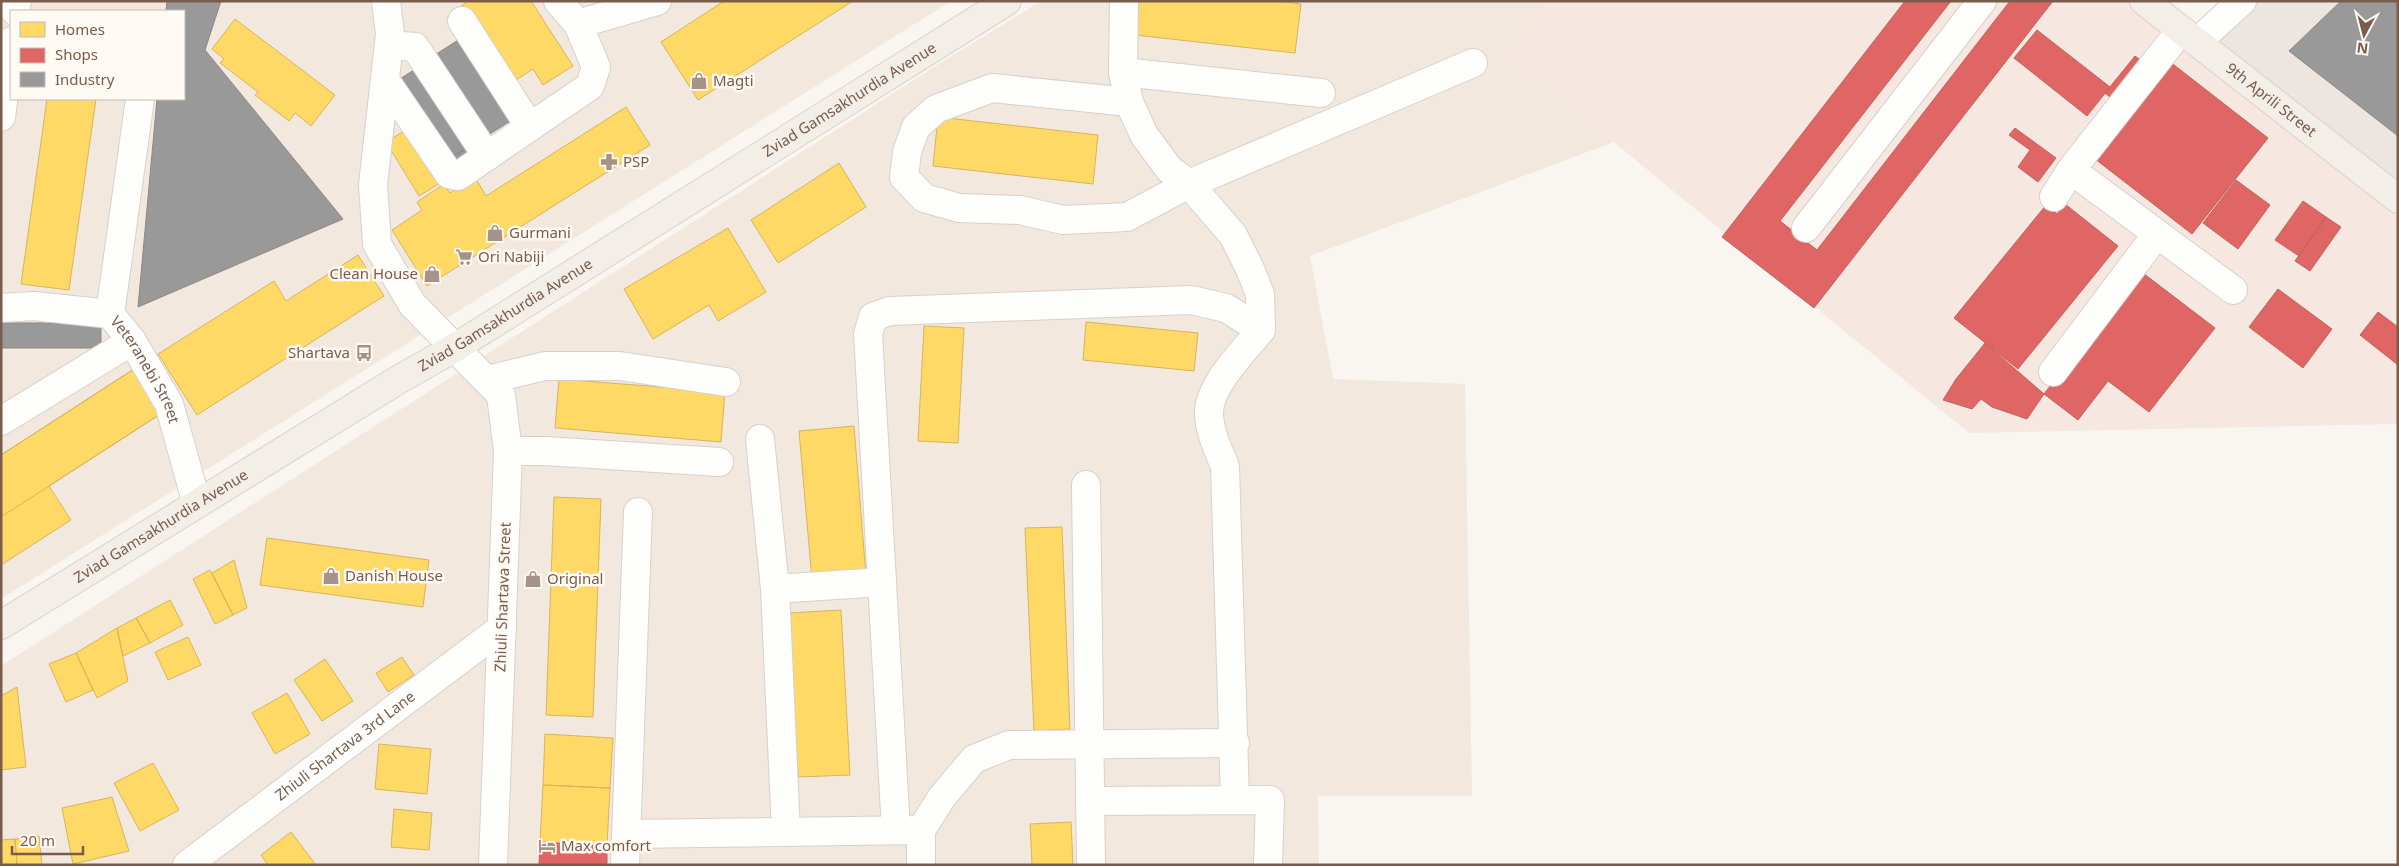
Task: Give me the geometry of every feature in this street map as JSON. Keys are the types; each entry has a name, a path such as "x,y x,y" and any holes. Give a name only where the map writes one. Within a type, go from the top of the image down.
{"main road":[{"name":"Zviad Gamsakhurdia Avenue","path":"1,624 398,380 456,347 1006,1"},
{"name":"9th Aprili Street","path":"2144,1 2398,199"}],"street":[{"name":"Zhiuli Shartava Street","path":"386,1 390,34 374,185 378,244 412,304 456,347 500,395 508,451 493,865"},
{"path":"385,80 448,174 458,176 590,86 596,67 578,24 558,1"},
{"path":"578,24 657,1"},
{"path":"1124,1 1123,72 1129,102 1144,135 1168,169 1189,184 1208,209 1232,235 1250,269 1260,294 1261,330 1230,367 1212,396 1209,414 1214,439 1225,466 1235,743 1235,800"},
{"path":"1806,228 1982,1"},
{"path":"2054,197 2071,170 2189,36 2242,1"},
{"path":"462,21 530,127"},
{"path":"389,45 415,47 487,156"},
{"path":"1,117 10,50"},
{"path":"1129,102 992,88 936,109 916,127 907,152 904,177 924,198 959,208 1020,210 1063,220 1127,217 1189,184 1473,63"},
{"path":"1123,72 1321,93"},
{"path":"110,314 140,100"},
{"path":"2071,170 2233,290"},
{"path":"2053,372 2157,234"},
{"path":"921,865 909,830 882,582 868,334 873,317 890,311 1191,300 1226,308 1261,330"},
{"name":"Veteranebi Street","path":"1,308 34,306 110,314 132,341 169,404 197,504"},
{"path":"1,420 132,341"},
{"path":"487,380 545,366 620,366 726,382"},
{"path":"760,439 775,589 786,832"},
{"path":"508,451 545,450 718,462"},
{"path":"1086,484 1091,865"},
{"path":"625,865 638,512"},
{"path":"775,589 882,582"},
{"name":"Zhiuli Shartava 3rd Lane","path":"187,865 502,628"},
{"path":"626,834 909,830 942,797 974,759 1009,745 1235,743"},
{"path":"1090,800 1270,800 1268,865"}],"shaded area":[{"path":"1,1 951,1 1,599"},
{"path":"1041,1 1549,1 1506,54 1614,142 1310,256 1333,379 1465,384 1472,796 1318,796 1319,865 1,865 1,666 934,67"},
{"path":"1549,1 2144,1 2398,199 2398,424 1969,433 1506,54"},
{"path":"2241,1 2398,1 2398,199 2197,42"}],"building: Homes":[{"path":"468,1 531,1 573,66 543,85 533,69 510,84 460,7"},
{"path":"724,1 853,1 698,100 661,42"},
{"path":"1139,1 1278,1 1301,4 1295,53 1135,35"},
{"path":"235,19 335,95 311,126 295,113 289,121 255,95 258,92 220,63 224,59 212,49"},
{"path":"47,100 96,100 69,290 21,284"},
{"path":"626,107 650,145 427,286 392,230 422,210 417,202 444,184 450,193 475,177 486,196"},
{"path":"938,117 1098,135 1093,184 933,166"},
{"path":"409,128 442,182 419,196 386,142"},
{"path":"839,163 866,207 778,263 751,220"},
{"path":"728,228 766,292 718,321 709,305 653,339 624,289"},
{"path":"358,255 384,296 197,415 158,354 274,281 286,301"},
{"path":"1086,322 1198,333 1194,371 1083,360"},
{"path":"924,326 964,328 958,443 918,441"},
{"path":"134,369 162,413 49,486 71,520 1,565 1,455"},
{"path":"134,369 162,413 1,517 1,455"},
{"path":"559,379 725,392 721,442 555,428"},
{"path":"854,426 866,576 812,580 799,431"},
{"path":"554,497 601,499 593,717 546,715"},
{"path":"1062,527 1070,729 1034,731 1025,528"},
{"path":"267,538 429,560 423,607 260,585"},
{"path":"234,560 247,608 233,615 212,573"},
{"path":"210,570 233,615 215,624 193,579"},
{"path":"170,600 183,625 150,643 136,618"},
{"path":"841,610 850,775 798,777 789,613"},
{"path":"136,618 150,643 123,656 117,628"},
{"path":"117,628 128,681 97,698 76,653"},
{"path":"188,637 201,665 168,680 155,652"},
{"path":"76,653 93,690 66,702 49,664"},
{"path":"402,657 414,675 388,692 376,673"},
{"path":"325,659 353,701 322,721 294,680"},
{"path":"17,687 26,767 1,770 1,696"},
{"path":"287,693 310,734 275,754 252,713"},
{"path":"545,734 613,738 610,788 543,785"},
{"path":"379,744 431,749 427,794 375,789"},
{"path":"153,763 179,810 140,831 114,783"},
{"path":"543,785 610,788 607,846 540,842"},
{"path":"112,797 129,851 73,864 62,808"},
{"path":"394,809 432,813 429,850 391,847"},
{"path":"1071,822 1073,865 1032,865 1030,824"},
{"path":"291,832 316,865 268,865 261,855"},
{"path":"39,836 42,865 17,865 15,839"},
{"path":"15,839 17,865 1,865 1,840"}],"building: Shops":[{"path":"1905,1 1951,1 1780,221 1817,250 2010,1 2053,1 1814,308 1722,237"},
{"path":"2037,30 2110,87 2087,116 2014,58"},
{"path":"2135,56 2150,67 2120,105 2105,93"},
{"path":"2165,58 2268,138 2192,234 2090,155"},
{"path":"2015,128 2056,158 2038,182 2018,167 2030,150 2009,135"},
{"path":"2236,180 2270,205 2238,249 2203,223"},
{"path":"2303,201 2326,217 2299,256 2275,240"},
{"path":"2065,204 2118,246 2018,369 1954,318 2046,205 2057,214"},
{"path":"2326,217 2341,227 2310,271 2295,261"},
{"path":"2139,270 2215,328 2149,412 2108,381 2078,420 2044,394"},
{"path":"2278,289 2332,329 2303,368 2249,327"},
{"path":"2378,312 2398,327 2398,365 2360,335"},
{"path":"1985,343 2044,394 2027,419 1992,407 1981,399 1972,409 1943,400 1956,379"},
{"path":"540,842 607,846 607,865 539,865"}],"building: Industry":[{"path":"167,1 221,1 205,50 343,219 138,307 157,100 185,100 185,10 166,10"},
{"path":"2341,1 2398,1 2398,136 2289,51"},
{"path":"463,37 515,118 482,139 430,58"},
{"path":"422,65 472,145 449,159 398,80"},
{"path":"472,145 480,156 459,168 452,157"},
{"path":"1,323 101,323 101,348 1,348"}],"place":[{"name":"Magti","path":"699,81"},
{"name":"PSP","path":"609,162"},
{"name":"Gurmani","path":"495,233"},
{"name":"Ori Nabiji","path":"464,257"},
{"name":"Clean House","path":"432,274"},
{"name":"Shartava","path":"364,353"},
{"name":"Danish House","path":"331,576"},
{"name":"Original","path":"533,579"},
{"name":"Max comfort","path":"547,846"}]}
